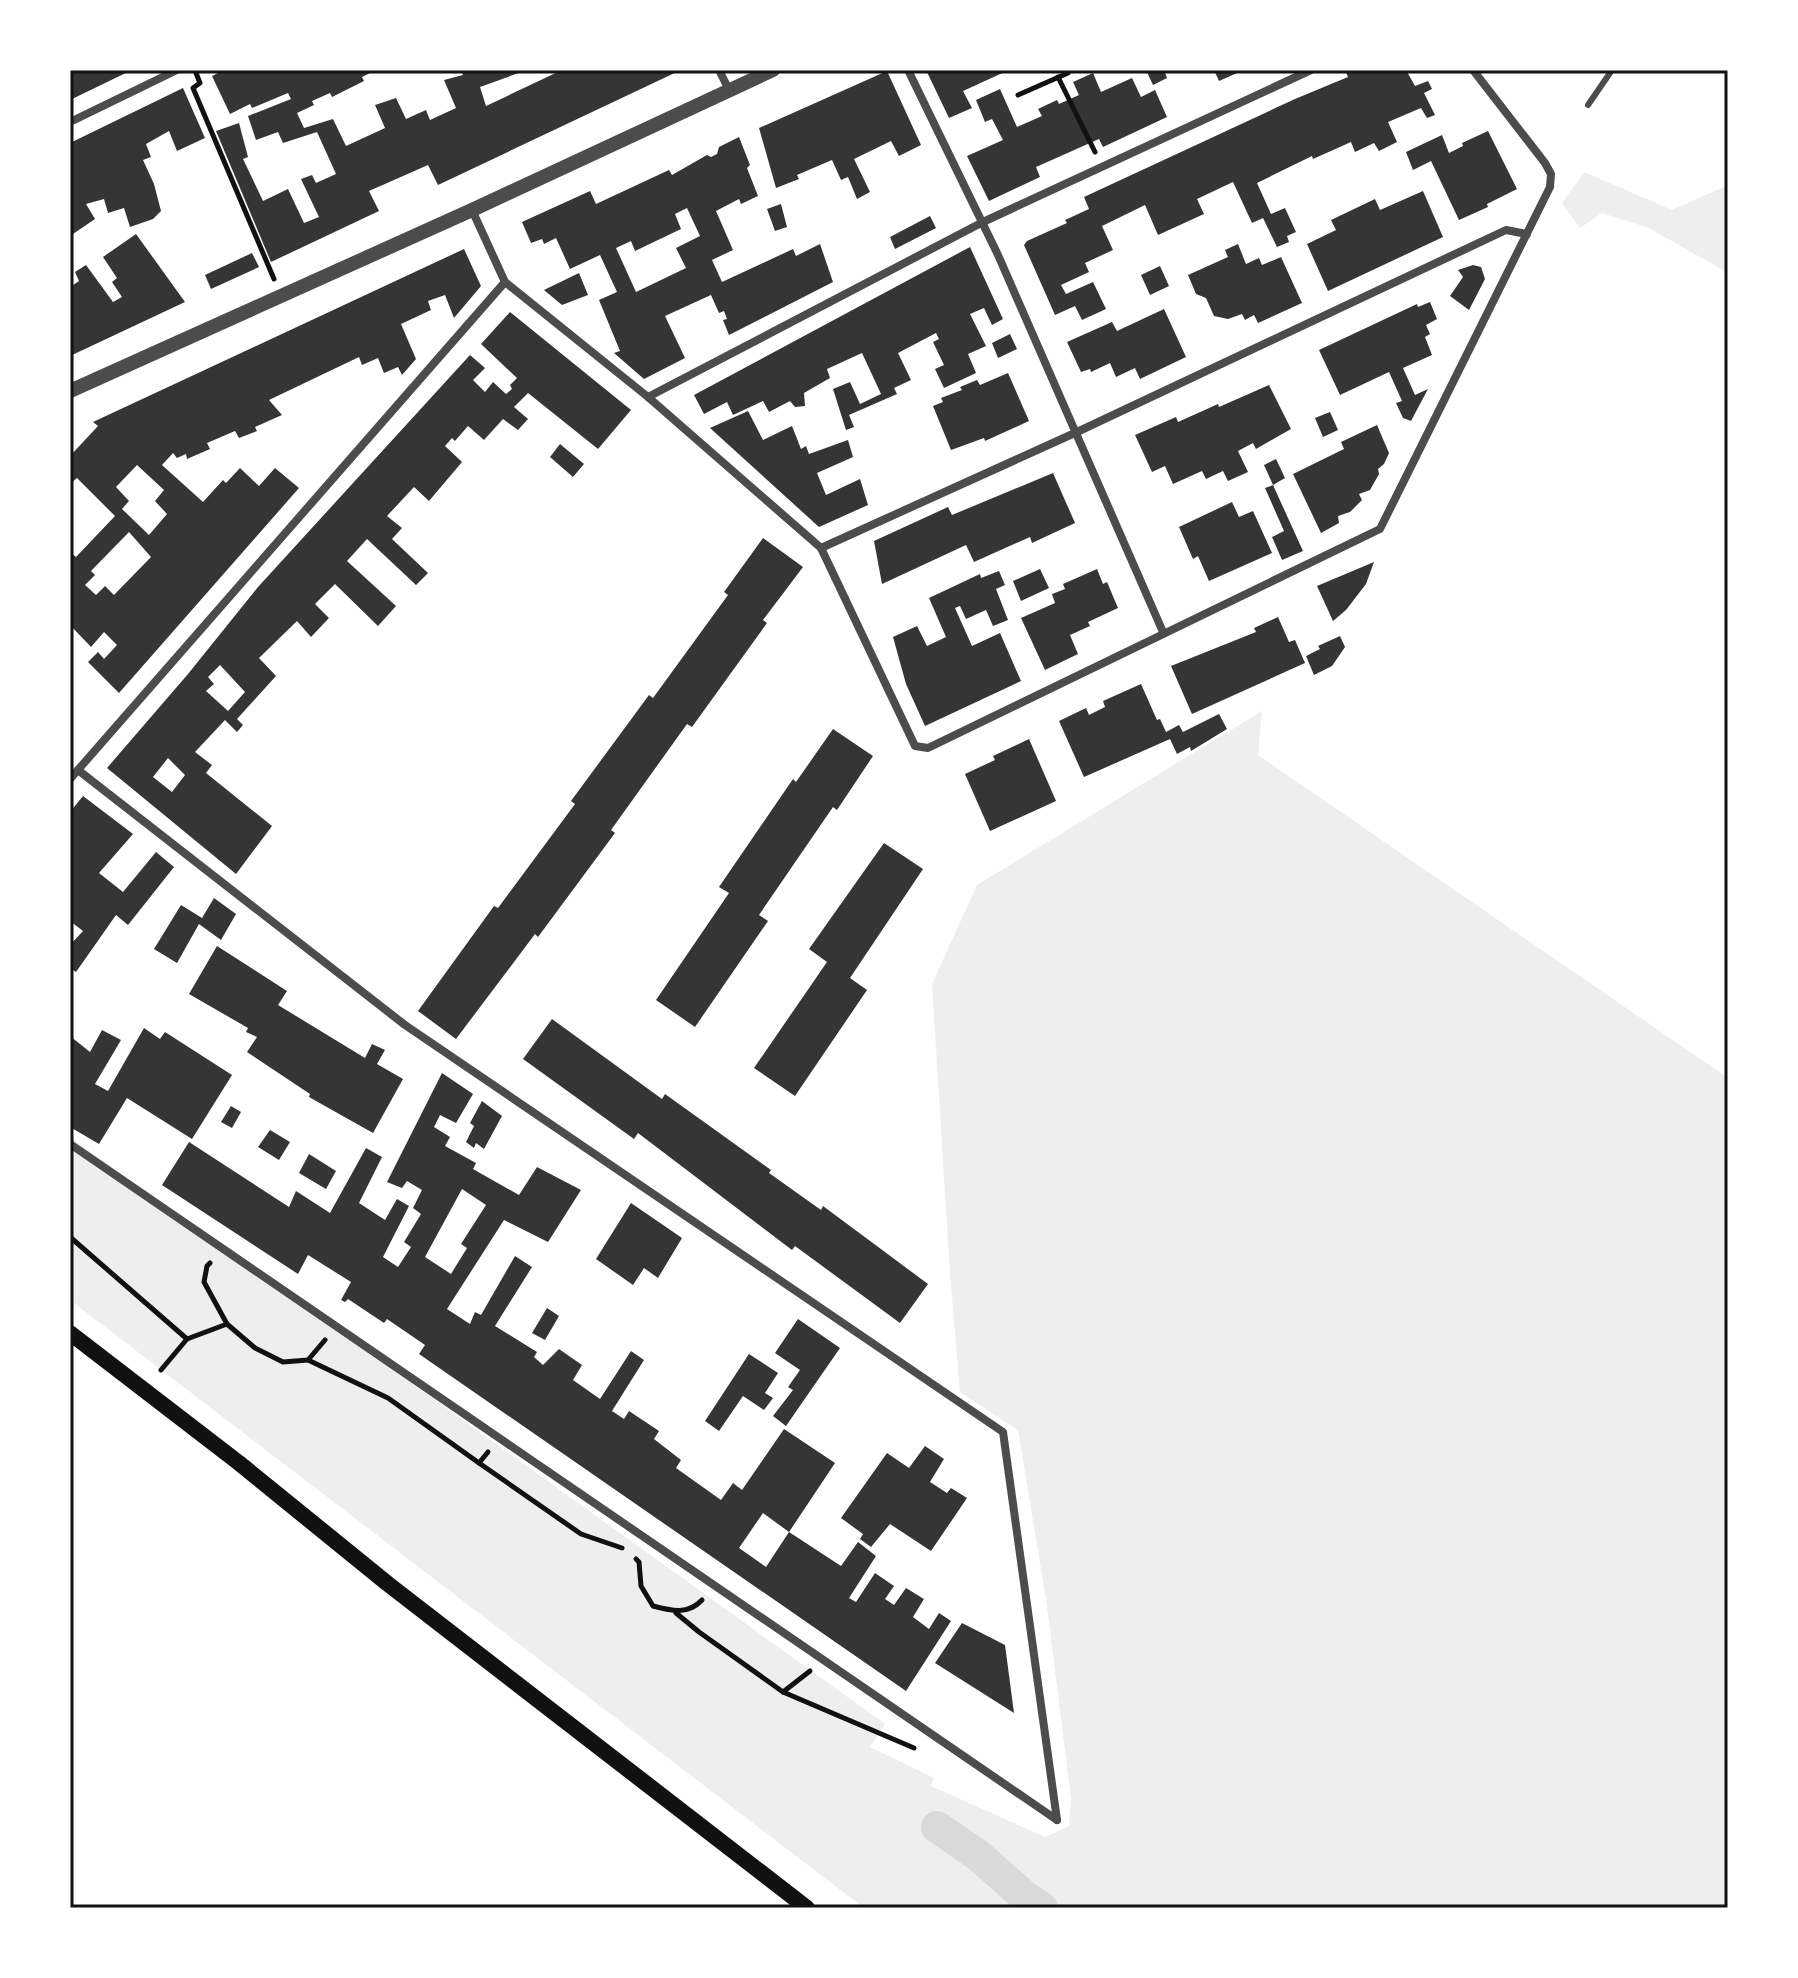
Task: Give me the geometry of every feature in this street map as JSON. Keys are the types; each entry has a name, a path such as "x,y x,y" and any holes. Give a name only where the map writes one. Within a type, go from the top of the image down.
{"main road":[{"path":"70,1333 239,1463 400,1594 807,1908"}],"street":[{"path":"70,122 177,70"},
{"path":"719,70 729,90"},
{"path":"70,391 773,70"},
{"path":"908,70 983,222 1163,632"},
{"path":"648,397 983,222 1311,70"},
{"path":"472,210 505,282 648,397 821,548 915,746 928,748 1380,529 1550,187 1551,174 1473,70"},
{"path":"821,548 1077,432 1506,230 1527,234"},
{"path":"70,779 505,282"},
{"path":"70,1144 1057,1820 1003,1432 405,1025 78,770"}],"lane":[{"path":"1588,105 1612,70"}],"path":[{"path":"194,70 200,83 193,88 280,294"},
{"path":"1018,95 1068,73 1067,70"},
{"path":"1058,77 1103,166"},
{"path":"70,1237 187,1339"},
{"path":"225,1251 207,1266 204,1282 227,1324 255,1348 283,1362 308,1360 388,1398 581,1534 623,1548 639,1562 641,1586 653,1606 676,1613 783,1692 916,1749"},
{"path":"161,1370 187,1339 227,1324"},
{"path":"308,1360 336,1327"},
{"path":"479,1463 499,1438"},
{"path":"676,1613 699,1604 712,1585"},
{"path":"783,1692 823,1660"}],"shaded area":[{"path":"1584,172 1672,210 1728,185 1728,273 1649,228 1602,213 1580,228 1562,203"},
{"path":"1262,711 1258,755 1728,1078 1728,1908 864,1908 70,1300 70,1137 885,1724 870,1747 934,1778 931,1786 1045,1837 1069,1826 1071,1799 1046,1599 1018,1430 960,1392 932,984 977,885"}],"building":[{"path":"70,70 132,70 70,100"},
{"path":"224,70 376,70 362,77 364,81 332,97 330,93 312,101 314,105 297,113 304,128 333,119 346,146 385,128 375,105 396,98 406,119 426,110 430,120 456,108 444,80 463,75 461,70 527,70 480,87 486,106 562,70 681,70 438,185 428,165 369,191 379,211 271,262 216,131 239,123 248,157 243,159 263,201 288,189 304,223 319,217 301,179 312,175 316,183 336,174 317,132 283,143 278,132 256,140 248,116 291,99 288,93 252,108 250,104 230,114 212,76"},
{"path":"926,70 1009,70 963,91 972,108 949,118"},
{"path":"1146,70 1164,70 1167,78 1153,85"},
{"path":"1214,70 1244,70 1219,81"},
{"path":"1345,70 1406,70 1415,86 1428,81 1432,89 1424,93 1435,115 1427,118 1421,108 1388,122 1397,142 1379,151 1374,143 1355,152 1351,142 1313,159 1312,156 1257,183 1271,214 1285,208 1296,232 1287,236 1289,242 1277,247 1263,218 1252,223 1233,182 1197,199 1204,214 1158,235 1145,205 1102,226 1113,250 1085,263 1089,272 1061,285 1066,294 1093,282 1106,309 1082,320 1075,306 1055,315 1024,245 1027,241 1089,209 1084,197 1348,77"},
{"path":"887,71 921,145 899,156 891,141 854,159 870,192 857,199 848,177 841,180 832,160 776,188 759,128"},
{"path":"1093,73 1101,92 1132,78 1141,97 1155,90 1167,117 1103,147 1099,139 1036,167 1040,177 989,201 967,156 1003,140 992,119 985,122 976,100 1000,89 1017,127 1042,116 1038,109 1079,95 1073,82"},
{"path":"183,88 205,138 177,151 169,131 146,144 151,157 143,160 161,211 153,219 130,227 124,208 108,213 104,199 86,204 95,219 70,236 70,143"},
{"path":"1488,131 1517,189 1459,220 1431,161 1413,170 1406,152 1442,135 1449,153"},
{"path":"739,137 758,196 741,204 739,199 716,211 733,250 712,260 722,282 793,249 796,256 820,244 833,282 729,335 723,320 727,319 724,311 719,313 711,295 665,316 685,358 644,379 614,353 620,351 599,300 617,292 600,255 570,269 556,238 544,244 542,239 531,243 522,222 590,191 596,204 669,170 672,175 707,155 711,157 717,154 719,147","holes":["687,208 700,236 676,248 686,268 636,292 616,248 631,241 635,251 681,229 675,214"]},
{"path":"1423,191 1443,237 1328,291 1307,244 1336,230 1331,220 1375,199 1380,210"},
{"path":"781,204 787,227 775,231 767,209"},
{"path":"930,216 936,228 895,249 890,237"},
{"path":"136,234 185,302 70,356 70,287 79,281 75,272 86,265 113,302 122,297 112,282 117,278 103,257"},
{"path":"1238,244 1246,264 1259,258 1262,265 1281,257 1302,303 1258,323 1254,315 1245,320 1242,314 1228,319 1214,316 1206,298 1196,294 1188,275 1228,257 1225,250"},
{"path":"970,247 1003,319 992,325 984,308 970,314 986,346 968,354 976,373 944,388 935,369 944,365 933,342 939,339 936,333 898,353 911,380 894,388 897,394 849,415 854,427 846,430 833,389 850,382 860,404 881,394 862,353 827,369 830,378 804,393 805,406 795,407 790,401 769,412 763,401 733,415 727,402 704,414 694,395"},
{"path":"464,249 481,286 454,318 445,295 428,301 431,310 401,324 416,359 402,375 398,367 384,373 378,358 362,365 359,357 269,400 282,415 255,427 257,431 239,438 235,431 207,443 210,449 187,459 186,454 177,458 173,453 162,465 203,502 223,480 226,483 240,468 259,486 275,468 299,488 119,693 88,662 98,652 104,659 117,645 104,632 91,647 70,625 70,552 76,557 115,516 77,478 70,484 70,456 98,426 93,422","holes":["137,465 164,490 155,501 167,514 149,535 122,509 129,501 116,487","129,532 151,557 114,595 105,586 96,595 85,585 95,575 91,571"]},
{"path":"252,253 259,267 211,289 205,275"},
{"path":"1473,265 1481,267 1485,279 1469,310 1450,296 1463,277 1458,270"},
{"path":"1160,266 1169,286 1150,295 1141,275"},
{"path":"579,273 588,295 562,305 544,290"},
{"path":"1430,302 1437,319 1426,325 1430,334 1425,337 1432,355 1403,368 1415,395 1428,389 1411,421 1403,418 1396,403 1402,401 1389,372 1340,395 1319,350 1417,304 1418,307"},
{"path":"1164,309 1186,357 1140,379 1135,368 1116,377 1110,363 1091,372 1090,369 1081,372 1067,342 1112,322 1117,331"},
{"path":"510,312 631,410 598,449 528,393 514,407 528,419 518,430 503,419 484,440 468,426 455,441 452,438 445,446 462,462 429,501 414,487 387,516 402,528 392,539 428,573 416,585 367,539 347,561 396,606 378,626 335,584 315,604 329,618 311,637 297,621 259,658 276,676 237,719 243,725 237,732 225,720 195,752 212,765 206,773 272,826 236,874 107,768 258,587 470,355 485,368 473,380 485,392 493,382 506,394 512,389 510,385 517,378 481,344","holes":["220,665 245,692 228,711 206,691 214,684 208,677","168,758 185,775 172,792 153,777"]},
{"path":"1010,334 1017,349 998,358 992,343"},
{"path":"1008,373 1029,421 985,441 984,438 951,450 933,406 943,402 941,398 962,390 960,387 977,380 980,385"},
{"path":"1269,385 1291,429 1256,449 1253,443 1238,451 1248,472 1228,481 1223,471 1206,479 1202,471 1173,484 1165,466 1152,472 1135,435 1176,417 1178,422 1218,404 1219,407"},
{"path":"748,411 763,440 792,426 801,449 806,446 809,454 848,440 853,457 817,473 826,495 860,479 868,505 819,527 710,428"},
{"path":"1330,412 1338,430 1323,437 1315,418"},
{"path":"1377,425 1389,453 1378,469 1379,474 1370,490 1359,494 1362,500 1350,512 1338,516 1339,523 1321,533 1293,474 1344,449 1341,442"},
{"path":"560,444 584,464 573,477 550,457"},
{"path":"1276,459 1285,478 1273,485 1264,465"},
{"path":"1053,473 1075,523 1032,543 1030,537 974,562 966,545 882,584 874,541 948,507 952,515"},
{"path":"1273,485 1303,551 1282,560 1272,537 1284,531 1265,488"},
{"path":"1232,502 1239,517 1253,511 1272,553 1209,581 1198,556 1193,559 1179,527"},
{"path":"763,538 803,567 763,620 767,623 692,727 687,724 611,830 615,833 538,937 535,934 456,1039 418,1011 494,906 498,908 575,804 571,801 649,695 653,698 728,595 724,592"},
{"path":"1374,562 1366,584 1333,621 1317,586"},
{"path":"1040,569 1049,588 1021,601 1013,581"},
{"path":"1097,569 1103,584 1107,582 1118,608 1088,622 1090,626 1070,635 1078,654 1045,670 1021,618 1055,603 1052,594 1065,589 1063,584"},
{"path":"999,571 1005,585 996,589 1008,620 993,626 986,610 966,619 960,606 955,608 972,646 1000,633 1021,681 925,726 906,684 893,637 917,626 927,646 946,637 929,598 980,574 981,578"},
{"path":"1278,617 1289,642 1295,640 1305,663 1192,714 1171,666 1256,632 1254,628"},
{"path":"1340,636 1345,647 1332,666 1314,675 1306,656 1320,649 1318,646"},
{"path":"1141,684 1157,720 1160,719 1166,732 1179,725 1183,732 1219,714 1227,729 1191,751 1190,747 1177,754 1170,739 1084,777 1059,721 1086,708 1089,715 1105,707 1103,701"},
{"path":"833,729 873,756 837,810 833,807 759,915 768,921 695,1027 656,1000 729,893 719,887 793,779 796,782"},
{"path":"1029,739 1056,801 990,831 965,774"},
{"path":"83,796 133,834 99,873 123,892 156,852 174,867 128,925 116,915 76,972 70,968 70,945 83,931 70,921 70,812"},
{"path":"884,843 923,869 850,978 867,990 795,1096 754,1068 827,962 809,949"},
{"path":"214,898 236,914 221,940 199,924 177,963 154,949 181,905 202,918"},
{"path":"217,946 287,991 278,1005 365,1058 372,1044 385,1050 377,1064 403,1079 373,1133 309,1097 310,1094 247,1052 257,1037 246,1032 248,1028 189,994"},
{"path":"552,1019 662,1099 665,1094 771,1170 769,1173 821,1210 823,1206 928,1284 900,1323 795,1246 792,1250 638,1133 634,1139 523,1059"},
{"path":"144,1028 160,1039 165,1032 232,1075 192,1139 127,1098 99,1144 70,1127 70,1036 90,1052 102,1030 121,1040 95,1084 108,1091"},
{"path":"442,1073 473,1094 456,1123 440,1115 434,1127 450,1137 445,1146 476,1163 473,1169 519,1195 537,1167 581,1190 548,1242 504,1220 447,1309 470,1324 475,1312 481,1315 515,1256 532,1267 495,1326 537,1352 534,1357 543,1365 559,1349 582,1365 573,1380 600,1399 631,1351 644,1360 612,1411 624,1419 629,1411 659,1431 654,1439 681,1460 676,1468 721,1500 733,1483 742,1490 784,1429 835,1463 789,1532 841,1566 858,1542 876,1556 849,1598 856,1602 875,1573 894,1586 885,1599 894,1605 906,1588 924,1599 913,1617 929,1629 939,1613 951,1621 906,1691 419,1354 425,1345 387,1319 384,1323 348,1299 345,1302 341,1300 351,1282 308,1255 298,1274 162,1185 189,1142 289,1207 296,1191 330,1213 366,1148 382,1157 359,1203 385,1220 397,1199 409,1206 383,1257 398,1267 411,1247 404,1242 421,1214 413,1208 422,1190 407,1181 402,1188 387,1182","holes":["462,1189 486,1205 461,1244 467,1248 451,1274 425,1257","763,1513 789,1532 766,1567 739,1548"]},
{"path":"482,1101 502,1116 484,1149 476,1143 474,1148 466,1142 474,1126 470,1123"},
{"path":"231,1106 241,1112 232,1128 221,1122"},
{"path":"270,1130 290,1142 279,1160 258,1147"},
{"path":"309,1154 336,1171 326,1189 299,1173"},
{"path":"631,1203 682,1238 658,1278 644,1268 633,1285 596,1259"},
{"path":"547,1308 559,1316 545,1340 532,1333"},
{"path":"798,1319 840,1348 786,1426 773,1416 793,1390 788,1387 800,1370 775,1353"},
{"path":"749,1354 778,1373 765,1393 773,1398 764,1410 743,1396 719,1431 705,1421"},
{"path":"925,1446 944,1459 930,1482 947,1493 951,1488 967,1498 931,1551 890,1524 871,1547 860,1539 863,1534 841,1518 887,1453 909,1468"},
{"path":"962,1623 1005,1645 1014,1713 935,1663"}],"waterway":[{"path":"937,1827 979,1856 1042,1908"}]}
